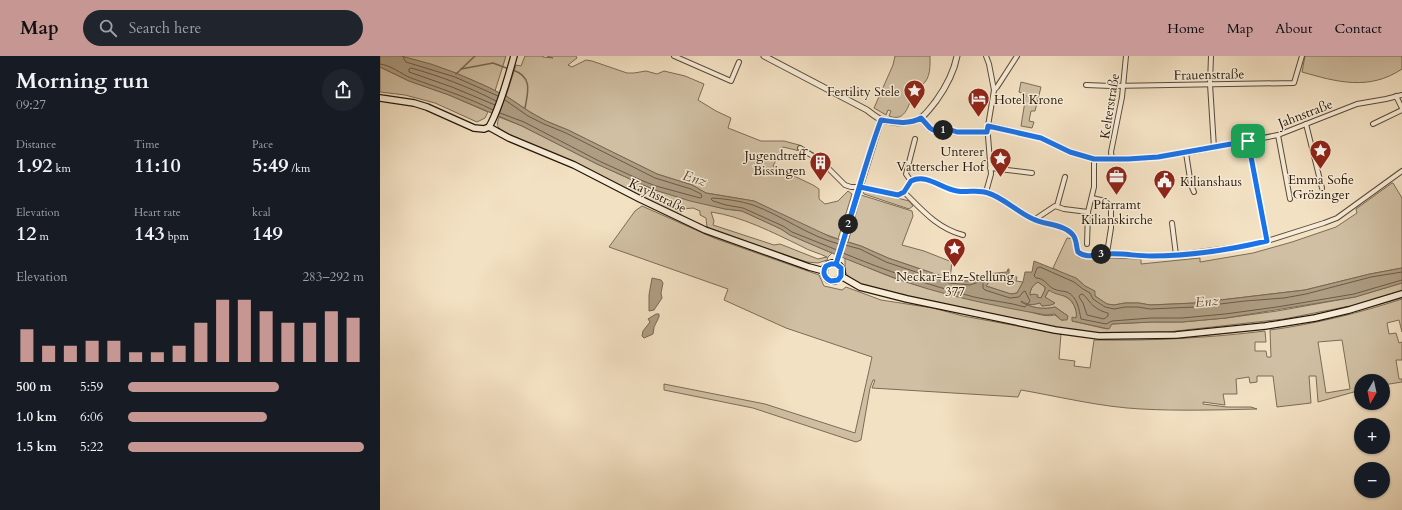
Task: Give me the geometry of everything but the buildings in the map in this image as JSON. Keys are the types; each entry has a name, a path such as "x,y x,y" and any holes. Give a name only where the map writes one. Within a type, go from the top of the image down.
{"main road":[{"path":"380,98 414,103 427,107 479,129 489,125 503,92 514,56"},
{"name":"Kayhstraße","path":"489,125 508,138 574,165 705,230 824,271"},
{"path":"837,262 841,268 841,276 838,280 831,281 826,278 824,271 828,264 837,262"},
{"path":"841,276 860,287 907,299 1055,330 1099,336 1176,335 1265,326 1315,318 1349,310 1402,294"}],"street":[{"path":"674,56 731,81 739,62"},
{"path":"764,56 867,110 881,120 906,123 921,118 943,91 953,71 958,56"},
{"path":"986,56 994,90 987,132 991,174 986,192"},
{"path":"994,90 1017,56"},
{"name":"Kelterstraße","path":"1112,159 1126,56"},
{"path":"1211,56 1210,84 1214,148"},
{"name":"Frauenstraße","path":"1086,85 1123,86 1294,83 1302,56"},
{"name":"Jahnstraße","path":"988,126 1041,138 1070,152 1094,159 1139,159 1186,153 1278,135 1357,104 1402,95"},
{"path":"1373,124 1402,109 1396,96"},
{"path":"921,118 933,130 987,132"},
{"path":"837,262 881,120"},
{"path":"1306,124 1322,188"},
{"path":"1278,135 1290,199"},
{"path":"911,181 906,174 915,139"},
{"path":"1248,141 1267,241"},
{"path":"800,148 822,162 845,185 851,187 860,187 898,195 904,192 911,181 918,178 955,191 986,192 997,197 1034,220 1053,224 1067,230 1076,240 1078,252 1081,255 1088,256 1107,254 1149,256 1176,255 1237,247 1267,241 1337,218 1402,171"},
{"path":"1186,153 1191,185 1194,192"},
{"path":"1087,244 1088,212 1092,198 1094,159"},
{"path":"990,168 1032,173"},
{"path":"1057,206 1065,177"},
{"path":"904,192 918,207 937,223 948,230 963,235"},
{"path":"1092,198 1105,201 1111,207 1111,228 1107,254"},
{"path":"1034,220 1055,206 1064,209 1088,212"},
{"path":"1172,223 1176,255"}],"shaded area":[{"path":"401,56 506,56 495,91 449,71"},
{"path":"525,56 543,56 553,58 547,56 576,56 577,58 568,65 572,67 586,60 627,73 646,71 657,74 664,71 685,76 704,84 698,100 731,118 728,128 761,141 784,141 799,145 819,156 825,163 824,165 800,151 783,147 773,166 819,189 819,199 825,204 838,201 848,191 852,194 838,239 816,231 754,201 706,193 692,185 657,174 530,112 506,96 516,65 521,66"},
{"path":"895,56 930,56 927,79 922,85 913,90 909,106 900,117 889,116 891,111 888,110 886,115 874,108 893,65"},
{"path":"1305,56 1402,56 1402,69 1390,76 1377,80 1365,82 1340,81 1302,72"},
{"path":"380,67 409,81 449,95 488,112 485,118 477,122 435,103 405,95 380,92"},
{"path":"1021,82 1041,87 1035,111 1031,111 1029,121 1034,122 1032,128 1021,126 1026,95 1019,92"},
{"path":"499,117 522,126 597,164 655,190 725,209 742,211 781,229 790,235 832,253 827,260 818,263 807,262 712,230 707,227 706,218 700,215 700,211 693,208 683,209 680,215 634,194 558,155 510,135 498,127 497,124","holes":["711,212 722,214 757,226 827,257 818,259 780,244 774,245 713,225 714,221"]},
{"path":"1392,183 1402,198 1402,268 1370,274 1305,290 1195,303 1150,305 1125,303 1114,305 1107,304 1095,296 1094,291 1085,286 1076,278 1068,276 1053,268 1067,238 1074,239 1079,253 1078,257 1141,259 1141,264 1200,258 1200,262 1253,253 1336,227 1357,213 1356,209"},
{"path":"867,190 909,201 913,206 909,209 864,194 863,192"},
{"path":"861,195 912,211 913,216 902,245 924,251 952,262 950,279 888,258 848,242"},
{"path":"642,206 714,238 819,275 824,286 842,290 846,287 881,300 933,308 963,316 1061,334 1059,359 1075,361 1074,366 1090,368 1094,340 1137,340 1222,336 1265,331 1266,342 1255,342 1255,351 1266,351 1267,357 1271,357 1270,330 1337,318 1402,299 1402,332 1399,320 1387,323 1389,334 1396,333 1399,343 1402,342 1402,360 1396,360 1399,379 1402,379 1402,382 1390,384 1390,374 1354,374 1354,392 1318,402 1316,376 1309,376 1311,403 1277,407 1273,376 1257,376 1257,382 1250,383 1249,377 1236,379 1237,394 1223,394 1225,405 1203,402 1203,404 1227,407 1251,407 1257,409 1184,410 1126,408 1021,390 1018,397 872,388 875,380 873,380 870,388 861,440 856,442 753,408 664,390 664,384 765,404 855,433 872,357 786,328 724,300 728,289 609,247 635,211","holes":["1342,340 1350,389 1326,393 1318,342"]},
{"path":"845,258 894,278 925,287 1042,315 1055,315 1061,320 1064,320 1068,316 1055,307 1038,308 1021,302 1030,305 1040,303 1042,306 1054,304 1045,297 1049,290 1062,295 1072,302 1076,310 1076,318 1072,321 1107,329 1112,324 1182,322 1277,311 1355,297 1402,283 1402,290 1350,306 1284,319 1155,334 1135,335 1093,333 1031,323 877,290 854,281 847,275 845,271"},
{"path":"1005,275 1017,277 1016,281 1023,282 1017,293 1011,294 986,286 991,279"},
{"path":"1038,282 1045,287 1041,298 1030,295 1032,287"}],"water":[{"path":"380,56 401,56 431,64 456,73 506,96 546,121 568,130 657,174 692,185 706,193 754,201 831,237 861,246 888,258 950,279 969,281 987,274 1007,272 1009,269 1009,274 991,279 986,286 1011,294 1017,293 1023,282 1025,272 1032,272 1034,261 1076,278 1085,286 1095,291 1095,296 1107,304 1114,305 1125,303 1150,305 1195,303 1305,290 1370,274 1402,268 1402,283 1355,297 1226,318 1182,322 1112,324 1109,329 1072,321 1072,317 1076,318 1076,315 1075,308 1070,299 1049,290 1045,297 1055,303 1051,305 1042,306 1040,303 1031,305 1021,301 1025,304 1038,308 1055,307 1068,316 1067,320 1061,320 1055,314 1046,315 988,304 948,295 910,283 803,241 742,211 725,209 690,201 655,190 597,164 522,126 449,95 409,81 380,67","holes":["1038,282 1045,287 1041,298 1037,297 1038,295 1030,295 1032,287"]},
{"path":"652,278 661,280 663,283 661,293 662,298 654,310 649,311 649,295"},
{"path":"656,314 659,314 659,317 654,327 653,334 644,338 642,336 643,331 650,322 648,319"}],"waterway":[{"path":"456,74 475,56"},
{"path":"461,69 493,63 509,69"},
{"path":"513,70 524,77 528,86 525,108"}],"place":[{"name":"Fertility Stele","path":"915,110"},
{"name":"Hotel Krone","path":"979,118"},
{"name":"Emma Sofie Grözinger","path":"1321,170"},
{"name":"Unterer Vatterscher Hof","path":"1000,178"},
{"name":"Jugendtreff Bissingen","path":"821,182"},
{"name":"Pfarramt Kilianskirche","path":"1117,196"},
{"name":"Kilianshaus","path":"1164,200"},
{"name":"Neckar-Enz-Stellung 377","path":"955,268"}],"route":[{"path":"1248,141 1158,157 1139,159 1094,159 1070,152 1041,138 988,126 987,132 957,132 951,130 933,130 921,118 906,123 881,120 874,138 836,264 828,264 825,268 824,274 826,278 831,281 838,280 842,274 841,268 836,264 860,187 898,195 904,192 911,181 918,178 929,180 959,192 986,192 997,197 1034,220 1053,224 1067,230 1076,240 1076,248 1081,255 1176,255 1200,253 1267,241 1248,141"}],"water label":[{"name":"Enz","path":"695,178"},
{"name":"Enz","path":"1207,301"}]}
